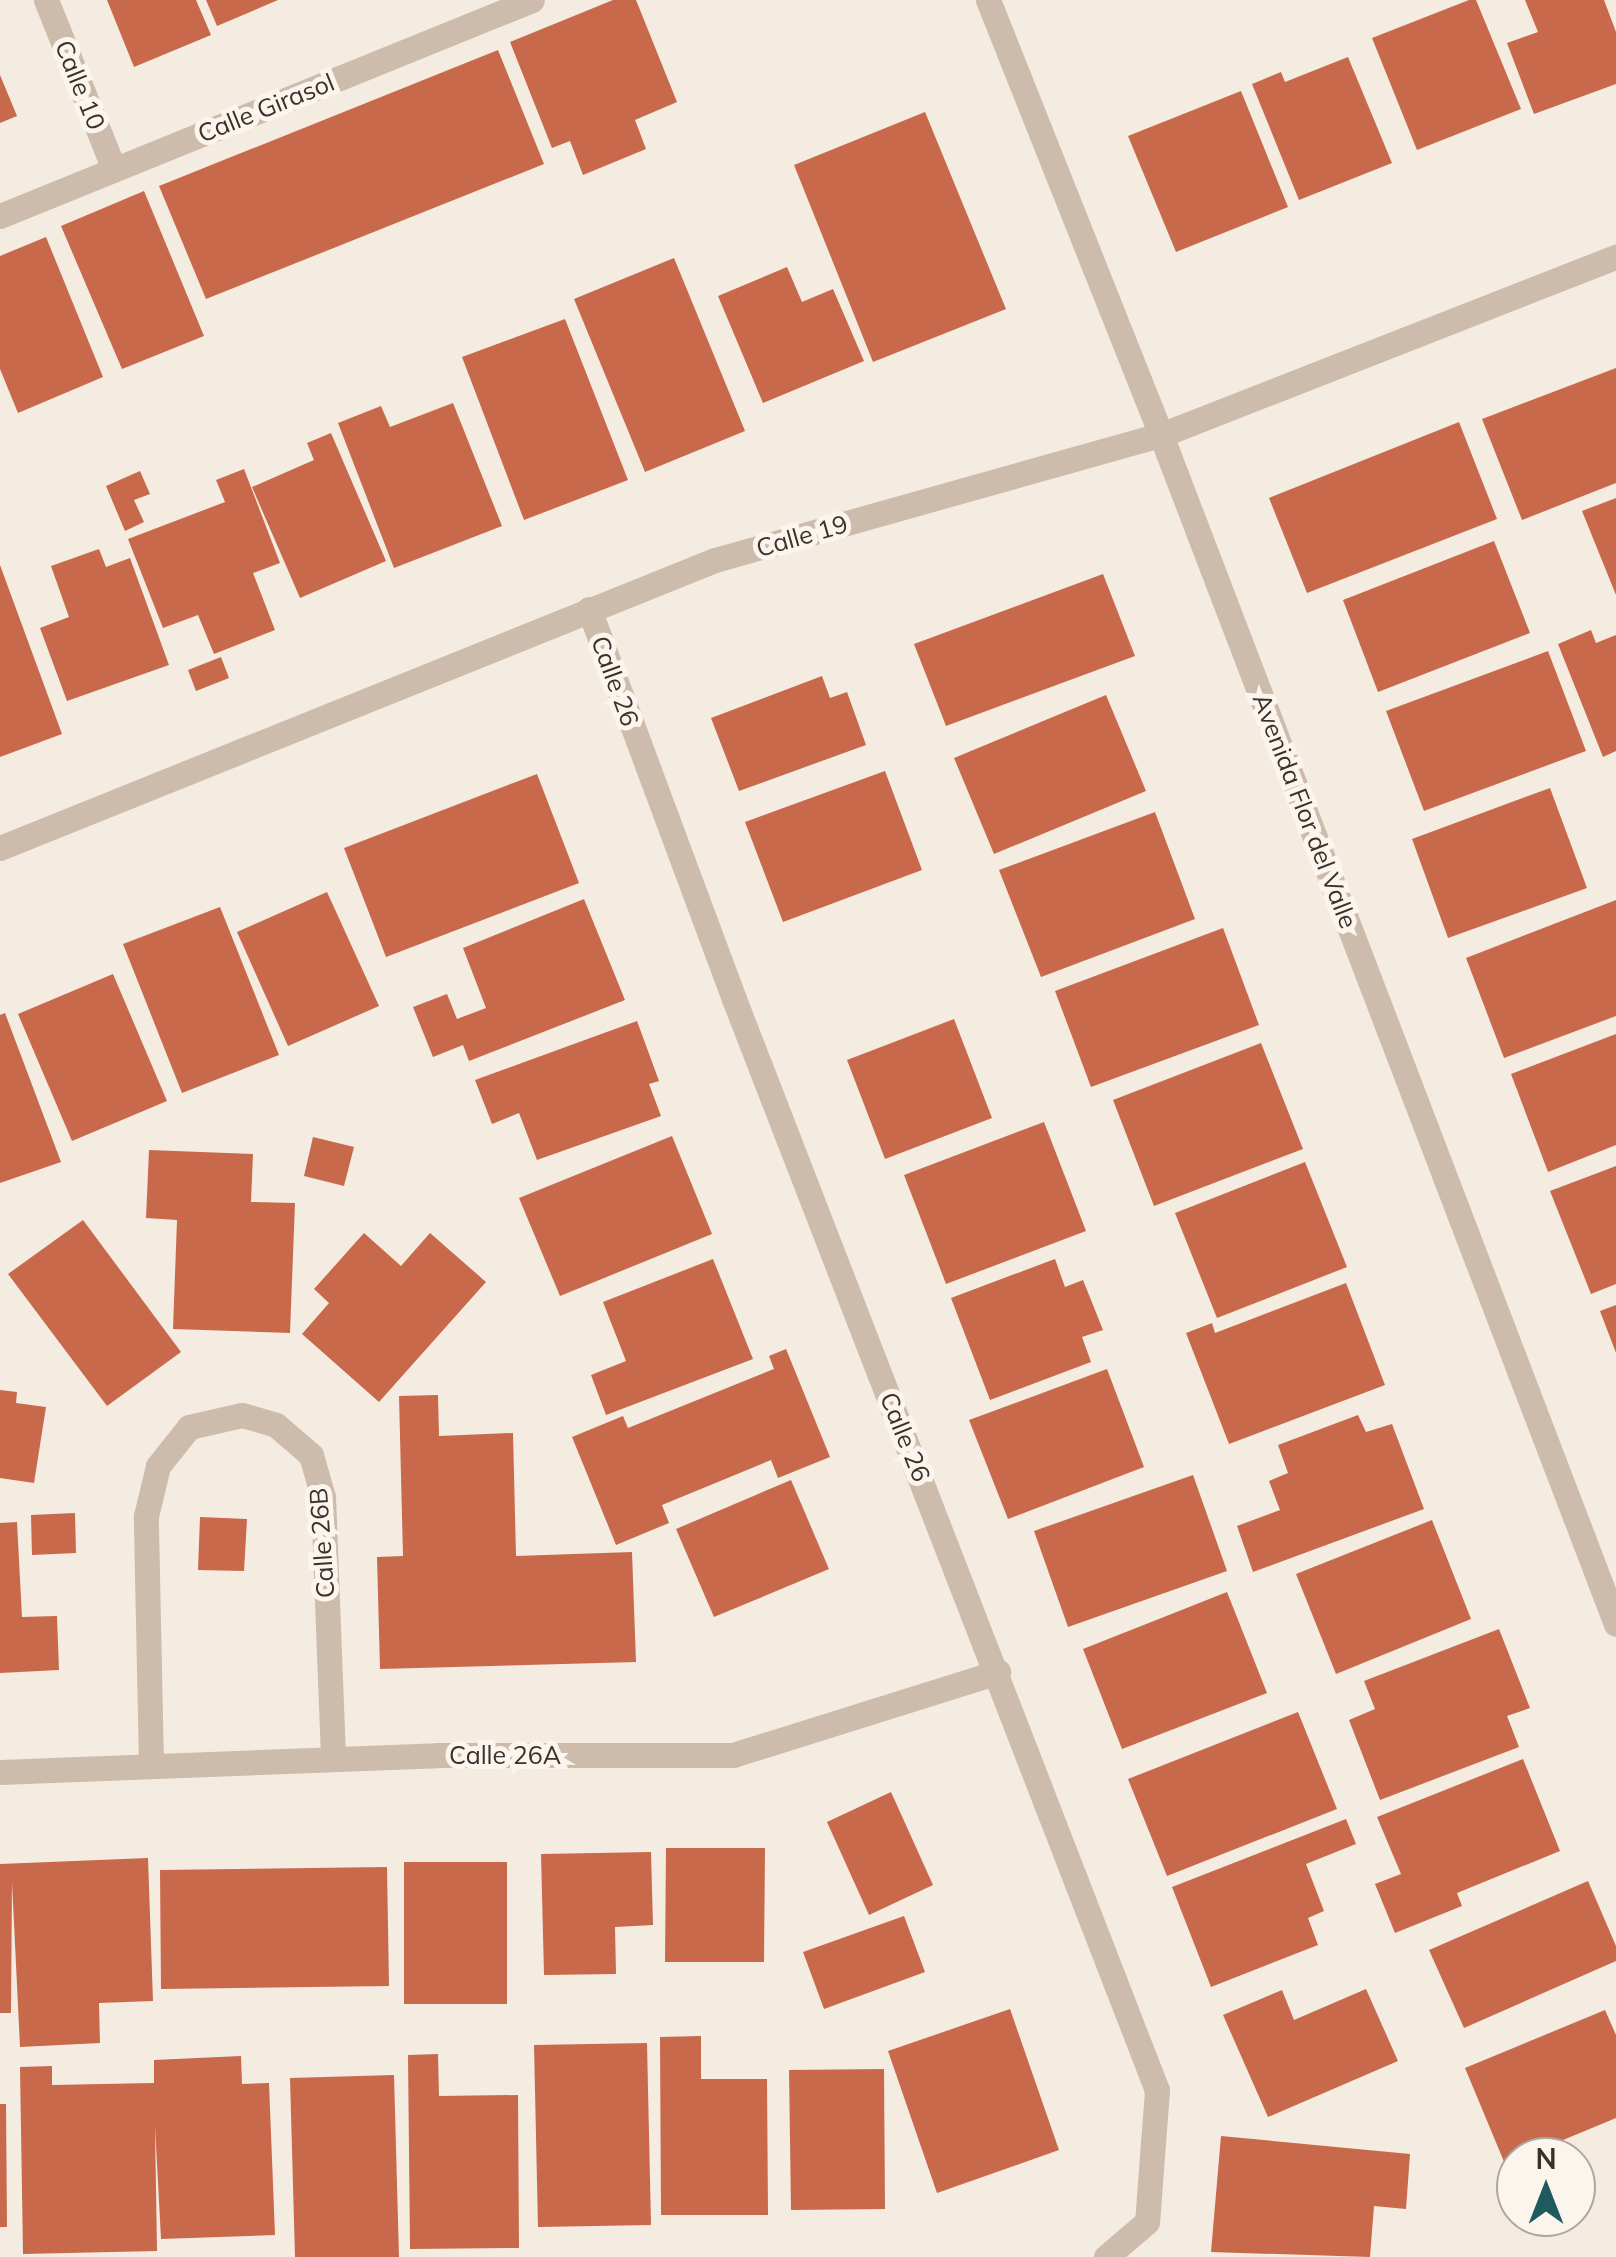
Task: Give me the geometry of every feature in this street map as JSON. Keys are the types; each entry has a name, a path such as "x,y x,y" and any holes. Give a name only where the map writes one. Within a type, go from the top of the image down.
{"street":[{"name":"Calle 10","path":"46,0 114,169"},
{"name":"Calle Girasol","path":"0,216 532,0"},
{"name":"Avenida Flor del Valle","path":"988,0 1161,435 1616,1624"},
{"name":"Calle 19","path":"0,848 716,560 1161,435 1616,257"},
{"name":"Calle 26","path":"588,610 734,999 1157,2090 1147,2222 1106,2257"},
{"name":"Calle 26B","path":"151,1766 146,1516 158,1466 189,1427 242,1415 276,1425 311,1455 323,1497 332,1758"},
{"name":"Calle 26A","path":"0,1772 332,1758 733,1754 998,1672"}],"building":[{"path":"107,0 196,0 211,35 134,67"},
{"path":"206,0 278,0 217,26"},
{"path":"613,0 636,0 677,102 635,120 646,149 583,175 570,141 552,148 510,42"},
{"path":"1476,0 1521,109 1417,150 1372,38"},
{"path":"1525,0 1604,0 1616,32 1616,84 1534,114 1507,43 1538,32"},
{"path":"498,50 544,164 206,299 159,186"},
{"path":"1348,57 1392,163 1299,200 1252,84 1281,72 1285,82"},
{"path":"0,75 17,116 0,123"},
{"path":"1241,91 1288,207 1176,252 1128,136"},
{"path":"925,112 1006,309 873,362 794,165"},
{"path":"144,191 204,336 122,369 61,226"},
{"path":"46,237 103,377 18,413 0,369 0,256"},
{"path":"674,258 745,431 645,472 574,299"},
{"path":"787,267 802,302 833,289 864,361 763,403 718,296"},
{"path":"565,319 628,480 524,520 462,357"},
{"path":"1616,368 1616,483 1522,520 1482,419"},
{"path":"453,403 502,526 394,568 338,423 381,406 390,427"},
{"path":"1459,422 1497,519 1307,593 1269,498"},
{"path":"331,433 386,561 300,598 252,487 314,460 307,443"},
{"path":"244,469 280,563 253,573 275,630 214,654 198,615 163,628 128,539 225,502 216,480"},
{"path":"140,471 150,494 134,500 144,522 125,531 106,486"},
{"path":"1616,498 1616,595 1582,511"},
{"path":"1494,541 1530,633 1378,692 1343,600"},
{"path":"99,549 106,567 130,558 169,665 67,701 40,628 69,617 51,566"},
{"path":"0,565 62,734 0,757"},
{"path":"1103,574 1135,656 946,726 914,644"},
{"path":"1591,630 1596,643 1616,635 1616,751 1603,757 1558,644"},
{"path":"1548,651 1586,751 1424,811 1386,711"},
{"path":"221,657 229,678 196,691 188,670"},
{"path":"822,676 830,698 847,692 866,745 739,791 711,718"},
{"path":"1106,695 1146,791 994,854 954,758"},
{"path":"885,771 922,870 783,922 745,822"},
{"path":"537,774 579,883 386,957 344,848"},
{"path":"1550,788 1587,888 1448,938 1412,839"},
{"path":"1155,812 1195,919 1041,977 999,870"},
{"path":"327,892 379,1006 288,1046 237,932"},
{"path":"584,899 625,1000 469,1061 463,1045 433,1057 413,1007 447,994 457,1019 486,1008 463,948"},
{"path":"1616,900 1616,1016 1504,1058 1466,958"},
{"path":"220,907 279,1055 182,1093 123,944"},
{"path":"1223,928 1259,1025 1091,1087 1055,991"},
{"path":"113,974 167,1101 72,1141 18,1014"},
{"path":"5,1013 61,1162 0,1183 0,1015"},
{"path":"954,1019 992,1118 885,1159 847,1060"},
{"path":"637,1021 659,1081 649,1084 661,1116 537,1160 519,1113 492,1124 475,1080"},
{"path":"1616,1034 1616,1145 1548,1172 1511,1074"},
{"path":"1261,1043 1303,1149 1154,1206 1113,1100"},
{"path":"1044,1122 1086,1231 946,1284 904,1175"},
{"path":"672,1136 712,1234 560,1296 519,1198"},
{"path":"313,1137 354,1147 344,1186 304,1176"},
{"path":"149,1150 253,1154 251,1202 295,1203 290,1333 173,1329 177,1220 146,1218"},
{"path":"1305,1162 1347,1267 1217,1318 1175,1213"},
{"path":"1616,1166 1616,1284 1591,1294 1550,1191"},
{"path":"83,1220 181,1352 107,1406 8,1274"},
{"path":"364,1233 401,1266 430,1233 486,1282 379,1402 302,1334 329,1303 314,1289"},
{"path":"713,1259 753,1359 606,1415 591,1375 626,1361 603,1302"},
{"path":"1055,1259 1065,1287 1083,1280 1103,1330 1082,1337 1091,1362 990,1400 951,1298"},
{"path":"1346,1283 1385,1385 1229,1444 1186,1333 1212,1323 1215,1333"},
{"path":"1616,1305 1616,1353 1600,1311"},
{"path":"786,1349 830,1457 778,1478 771,1460 662,1505 669,1523 616,1545 572,1437 623,1416 628,1428 774,1369 769,1356"},
{"path":"1107,1369 1144,1467 1008,1519 969,1420"},
{"path":"0,1390 17,1392 16,1403 46,1407 34,1483 0,1478"},
{"path":"438,1395 439,1436 513,1433 516,1556 632,1552 636,1662 380,1669 377,1557 403,1556 399,1396"},
{"path":"1358,1415 1366,1432 1392,1424 1424,1509 1253,1572 1237,1526 1280,1510 1269,1481 1288,1473 1278,1445"},
{"path":"1193,1475 1227,1571 1068,1627 1034,1531"},
{"path":"791,1480 829,1569 714,1617 676,1529"},
{"path":"75,1513 76,1553 32,1555 31,1515"},
{"path":"200,1517 247,1519 244,1571 198,1570"},
{"path":"1432,1520 1471,1619 1336,1674 1296,1574"},
{"path":"17,1522 22,1617 57,1616 59,1670 0,1673 0,1523"},
{"path":"1227,1592 1267,1693 1122,1749 1083,1649"},
{"path":"1499,1629 1530,1708 1507,1716 1519,1747 1380,1800 1349,1720 1375,1709 1364,1681"},
{"path":"1298,1712 1337,1809 1167,1876 1128,1779"},
{"path":"1523,1759 1560,1851 1457,1893 1462,1906 1395,1933 1375,1884 1401,1874 1377,1817"},
{"path":"891,1792 933,1885 869,1915 827,1822"},
{"path":"1346,1819 1356,1844 1306,1864 1324,1911 1308,1918 1318,1945 1211,1987 1172,1887"},
{"path":"666,1848 765,1848 764,1962 665,1962"},
{"path":"651,1852 653,1925 615,1927 616,1974 544,1975 541,1854"},
{"path":"148,1858 153,2001 99,2003 100,2043 20,2047 12,1882 11,2013 0,2013 0,1864"},
{"path":"404,1862 507,1862 507,2004 404,2004"},
{"path":"387,1867 389,1986 161,1989 160,1870"},
{"path":"1588,1881 1616,1946 1616,1961 1464,2028 1429,1950"},
{"path":"904,1916 925,1972 824,2009 803,1952"},
{"path":"1366,1989 1398,2061 1268,2117 1223,2015 1282,1990 1294,2020"},
{"path":"1010,2009 1059,2150 937,2193 888,2051"},
{"path":"1605,2010 1616,2035 1616,2118 1570,2137 1496,2137 1496,2142 1465,2068"},
{"path":"701,2036 701,2079 767,2079 768,2215 661,2215 660,2037"},
{"path":"647,2043 651,2225 538,2227 534,2045"},
{"path":"438,2054 439,2096 518,2095 519,2248 410,2249 408,2055"},
{"path":"241,2056 242,2084 269,2083 275,2235 161,2239 155,2126 157,2251 23,2254 20,2067 52,2066 52,2085 154,2083 154,2060"},
{"path":"884,2069 885,2209 791,2210 789,2070"},
{"path":"394,2075 399,2257 295,2257 290,2078"},
{"path":"0,2104 6,2104 7,2227 0,2227"},
{"path":"1221,2136 1410,2154 1406,2209 1374,2206 1370,2257 1211,2252"}]}
